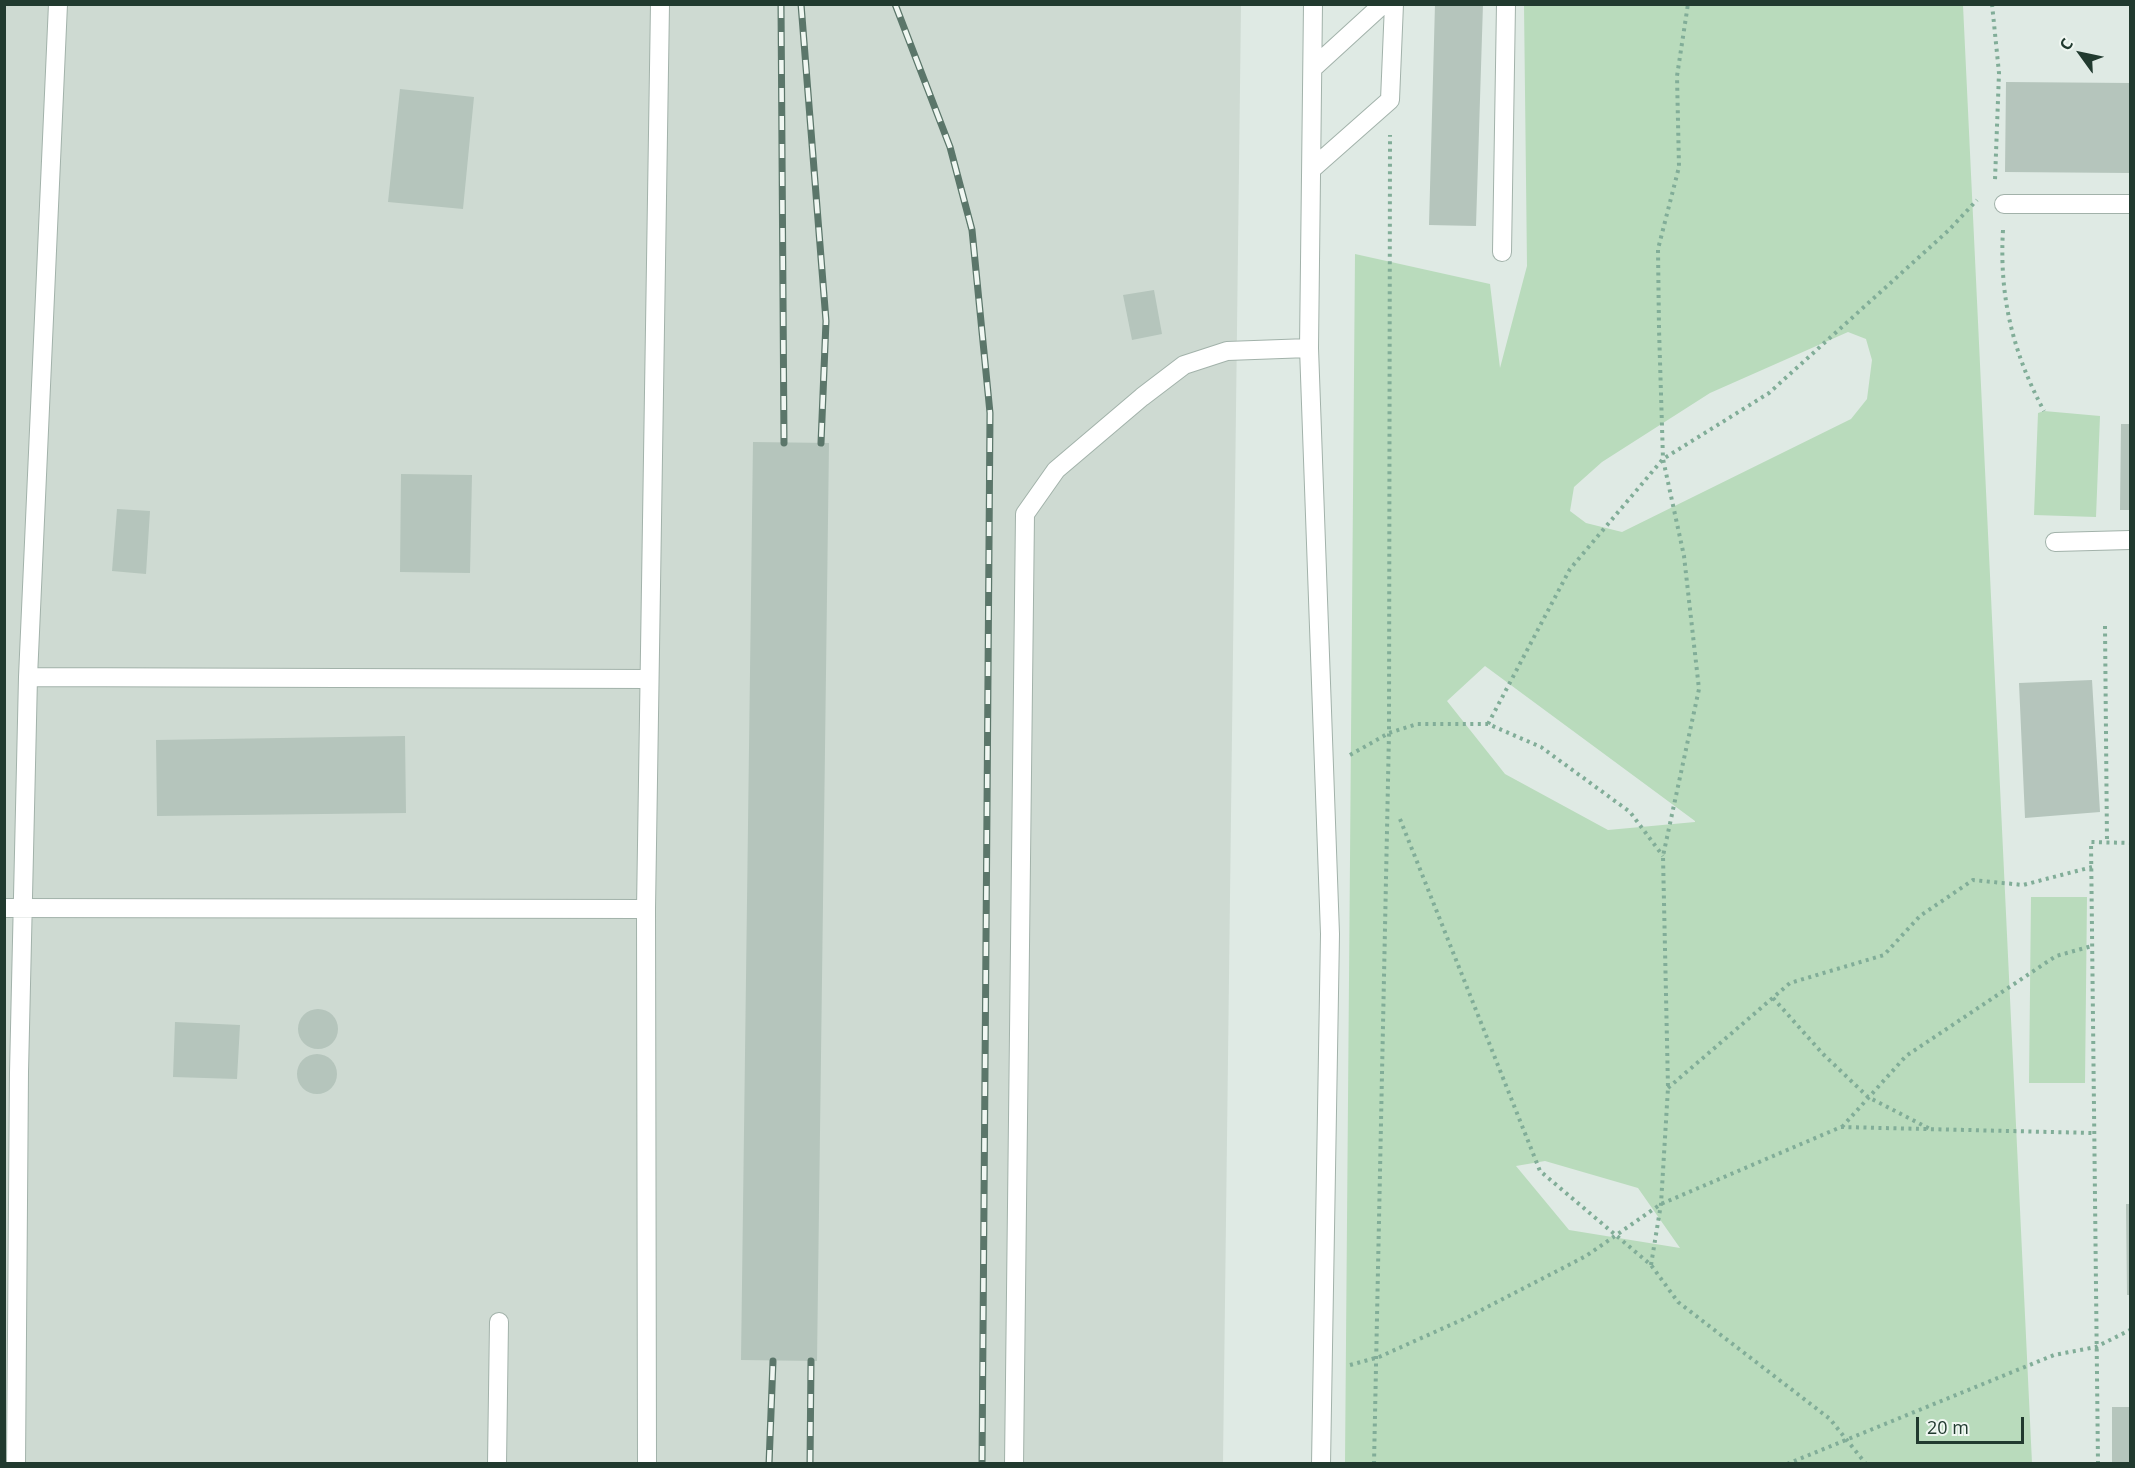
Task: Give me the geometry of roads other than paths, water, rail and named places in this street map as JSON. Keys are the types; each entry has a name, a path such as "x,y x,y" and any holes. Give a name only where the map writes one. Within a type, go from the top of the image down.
{"street":[{"path":"16,1464 12,1071 23,909 28,677 58,4"},
{"path":"647,1464 646,909 660,4"},
{"path":"1313,4 1309,348 1330,934 1321,1464"},
{"path":"1313,68 1383,4"},
{"path":"1312,168 1390,99 1394,4"},
{"path":"1502,252 1506,4"},
{"path":"2004,204 2130,204"},
{"path":"1014,1464 1025,514 1056,470 1142,397 1184,365 1227,351 1309,348"},
{"path":"2055,542 2130,540"},
{"path":"28,677 649,679"},
{"path":"4,908 646,909"},
{"path":"497,1464 499,1322"}],"railway":[{"path":"781,4 784,443"},
{"path":"801,4 826,321 821,443"},
{"path":"895,4 950,147 972,230 990,413 982,1464"},
{"path":"769,1464 773,1361"},
{"path":"810,1464 811,1361"}]}
